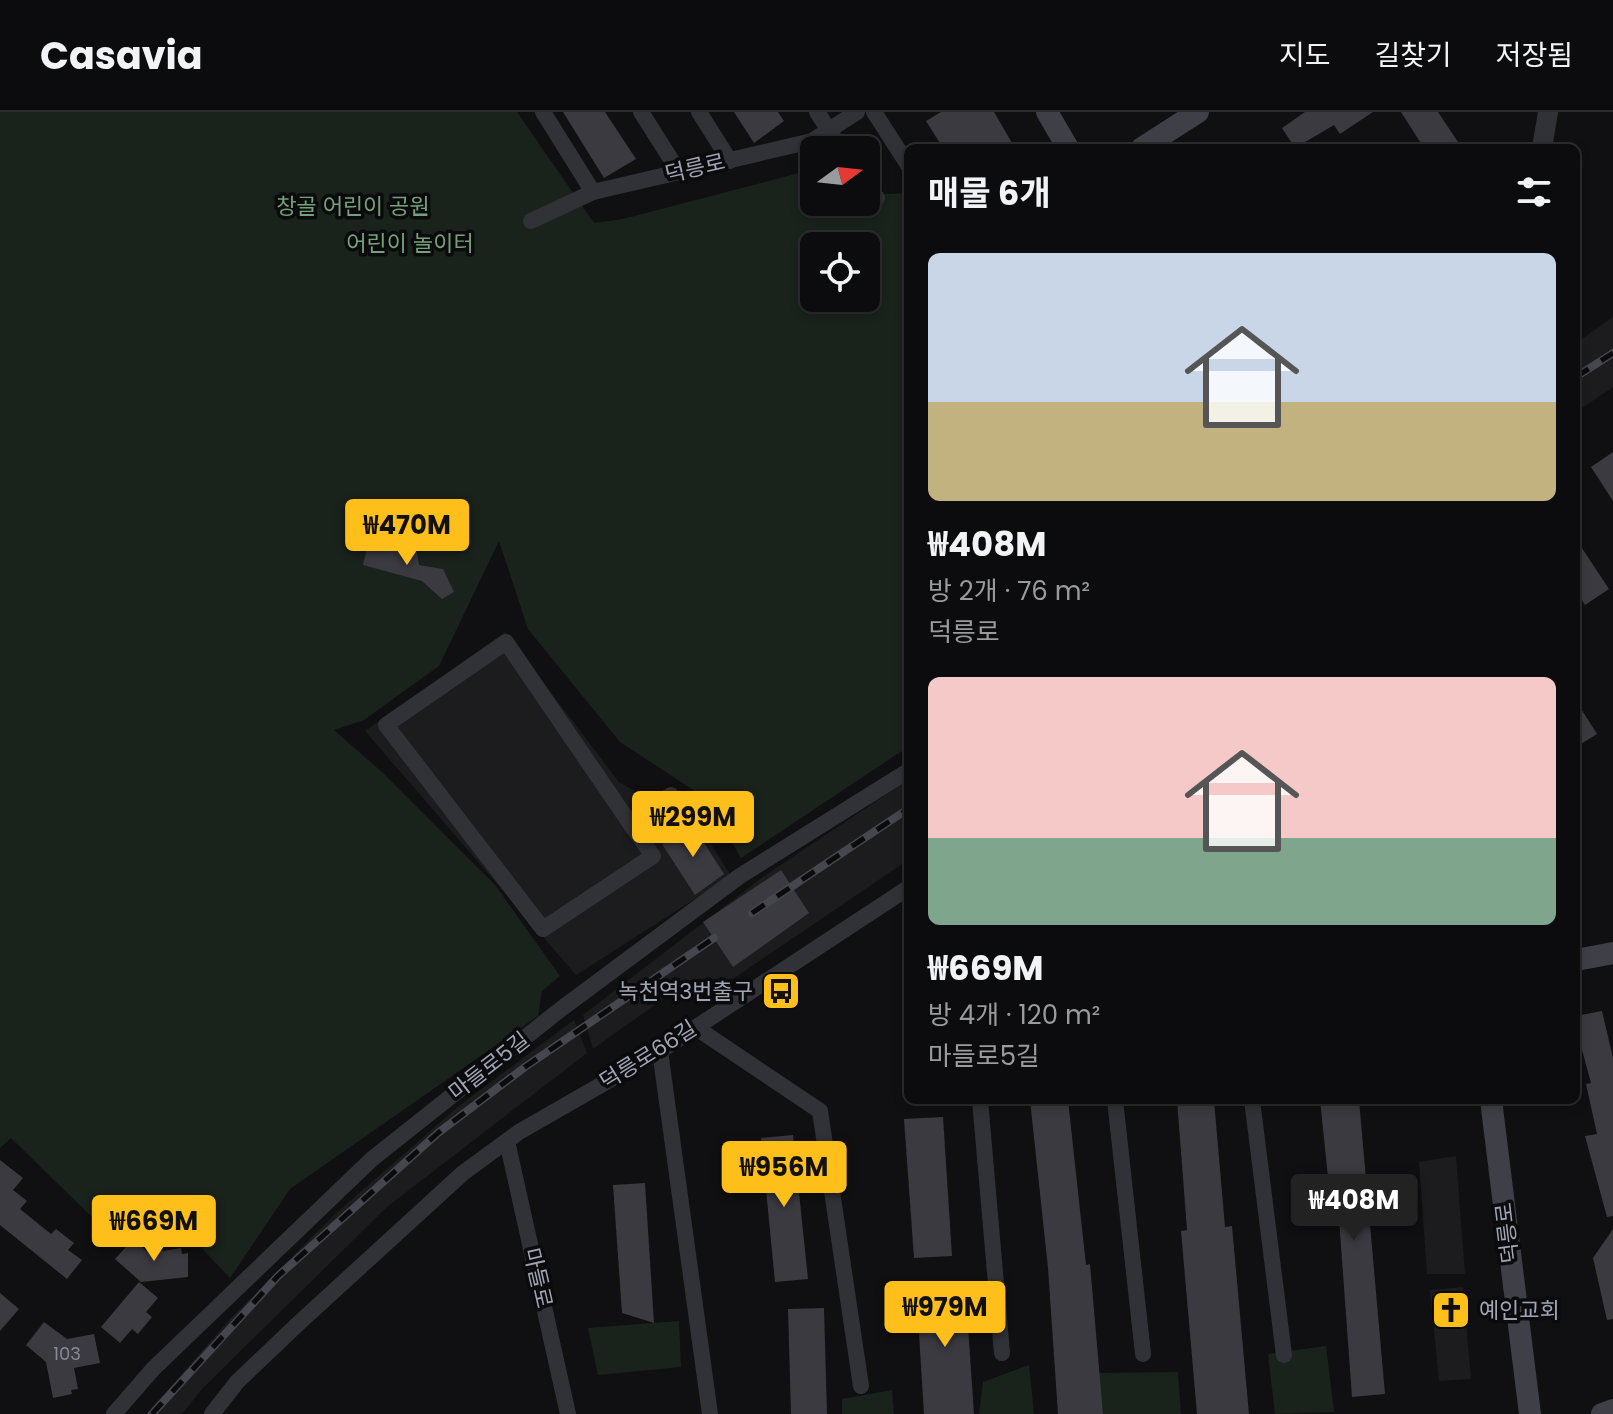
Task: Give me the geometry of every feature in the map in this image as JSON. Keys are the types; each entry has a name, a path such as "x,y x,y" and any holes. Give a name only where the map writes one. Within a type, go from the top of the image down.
{"main road":[{"path":"1047,112 1066,144"},
{"path":"1148,144 1198,112"},
{"path":"1580,959 1613,953"},
{"name":"덕릉로","path":"1491,1104 1530,1414"},
{"path":"1602,1414 1613,1410"}],"street":[{"path":"543,112 593,192"},
{"path":"641,112 679,172"},
{"path":"699,112 730,161"},
{"path":"817,112 832,136"},
{"name":"덕릉로","path":"531,221 593,192 812,141 857,112"},
{"path":"874,112 904,159"},
{"path":"1543,144 1548,112"},
{"path":"506,642 629,822 653,856 543,929 386,725 506,642"},
{"name":"마들로5길","path":"114,1414 153,1369 372,1159 561,1009 740,876 904,774"},
{"path":"629,822 671,795"},
{"name":"덕릉로66길","path":"212,1414 237,1382 463,1173 507,1141 660,1051 904,891"},
{"path":"695,1027 820,1111 861,1386"},
{"path":"660,1051 710,1414"},
{"path":"980,1104 1002,1353"},
{"path":"1115,1104 1143,1354"},
{"path":"1253,1104 1284,1355"},
{"name":"마들로","path":"507,1141 568,1414"}],"shaded area":[{"path":"1613,317 1613,387 1580,409 1580,340"},
{"path":"505,632 619,782 680,817 696,820 731,876 576,975 365,731"},
{"path":"904,783 904,863 702,1000 673,992 593,1049 583,1015 764,876"},
{"path":"574,1020 587,1053 387,1207 203,1388 182,1414 147,1414 229,1320 335,1214 460,1105"},
{"path":"1456,1156 1465,1274 1427,1274 1419,1162"},
{"path":"1463,1287 1471,1379 1439,1381 1430,1290"}],"green space":[{"path":"0,112 517,112 594,223 623,219 800,172 800,216 880,216 880,194 904,193 904,750 741,858 707,799 620,742 528,629 499,541 439,666 364,720 334,730 383,773 496,886 560,976 542,991 538,1016 290,1189 230,1278 154,1198 102,1227 11,1138 0,1148"},
{"path":"679,1321 681,1367 598,1375 588,1328"},
{"path":"1326,1346 1334,1412 1275,1414 1268,1354"},
{"path":"1029,1365 1034,1414 979,1414 983,1382"},
{"path":"1178,1372 1181,1414 1102,1414 1098,1373"},
{"path":"892,1390 894,1414 842,1414 842,1399"}],"building":[{"path":"563,112 605,112 636,159 604,178"},
{"path":"734,112 778,112 784,121 754,143"},
{"path":"941,112 994,112 1013,144 940,144 926,121"},
{"path":"1305,112 1373,112 1340,134 1334,125 1302,144 1292,144 1282,128"},
{"path":"1401,112 1438,112 1459,144 1421,144"},
{"path":"1613,452 1613,501 1591,467"},
{"path":"369,540 417,552 419,565 443,569 454,592 442,599 422,581 363,565"},
{"path":"1580,545 1609,589 1585,605 1580,597"},
{"path":"1580,707 1597,734 1580,745"},
{"path":"692,824 724,874 695,895 662,844"},
{"path":"781,870 809,913 733,967 703,922"},
{"path":"1602,1011 1613,1058 1613,1216 1607,1217 1585,1136 1597,1134 1586,1084 1591,1083 1580,1043 1580,1015"},
{"path":"1030,1104 1068,1104 1086,1265 1090,1264 1103,1414 1058,1414 1048,1268"},
{"path":"1177,1104 1214,1104 1225,1227 1232,1226 1249,1414 1197,1414 1181,1231 1187,1230"},
{"path":"1320,1104 1359,1104 1385,1394 1352,1397 1338,1205 1331,1206"},
{"path":"943,1117 952,1256 914,1258 904,1119"},
{"path":"793,1135 808,1279 775,1282 761,1138"},
{"path":"0,1160 23,1178 13,1190 27,1201 20,1209 51,1234 56,1229 74,1243 68,1250 82,1260 67,1279 0,1225"},
{"path":"645,1183 654,1323 622,1313 613,1185"},
{"path":"1613,1229 1613,1319 1607,1320 1593,1258"},
{"path":"133,1239 149,1253 181,1248 182,1254 188,1253 188,1277 141,1282 115,1259"},
{"path":"139,1282 158,1298 146,1312 152,1317 138,1334 132,1329 120,1343 101,1327"},
{"path":"965,1282 974,1414 924,1414 916,1285"},
{"path":"0,1293 19,1309 0,1331"},
{"path":"824,1308 827,1414 791,1414 788,1309"},
{"path":"44,1322 67,1339 94,1334 100,1363 74,1368 78,1389 71,1390 72,1394 53,1398 46,1362 26,1345"}],"railway":[{"path":"1580,374 1613,353"},
{"path":"752,913 904,812"},
{"path":"152,1414 278,1276 438,1133 525,1067 714,938"}],"place":[{"name":"녹천역3번출구","path":"781,991"},
{"name":"예인교회","path":"1451,1310"}],"park label":[{"name":"창골 어린이 공원","path":"353,206"},
{"name":"어린이 놀이터","path":"410,243"}]}
